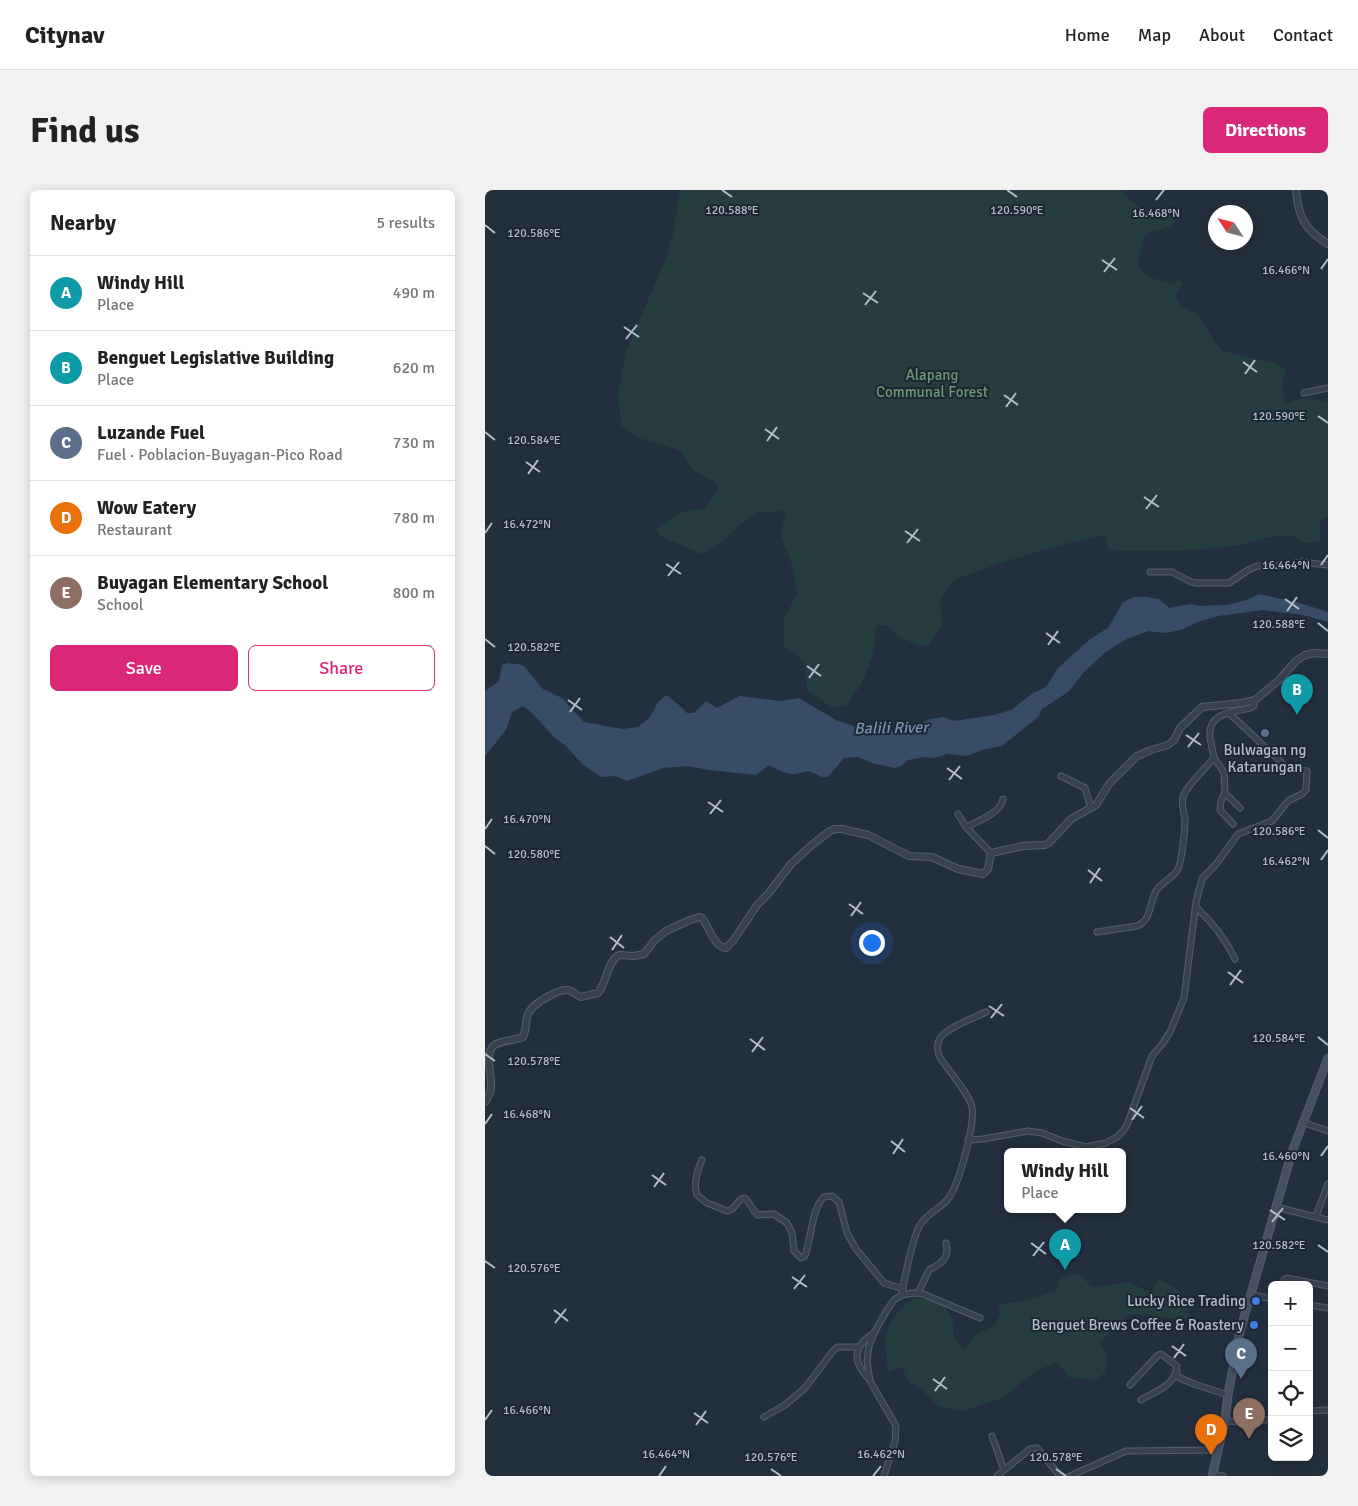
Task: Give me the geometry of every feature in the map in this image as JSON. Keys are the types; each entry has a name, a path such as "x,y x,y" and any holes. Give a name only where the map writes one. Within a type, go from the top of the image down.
{"main road":[{"path":"1212,1475 1225,1421 1227,1395 1239,1335 1250,1294 1302,1122 1328,1058"}],"street":[{"path":"1296,190 1299,212 1304,223 1315,236 1328,244"},
{"path":"1304,393 1328,388"},
{"path":"1150,572 1172,572 1191,582 1229,584 1248,570 1257,566 1280,566 1301,562 1328,565"},
{"path":"991,853 1023,846 1045,845 1055,838 1071,819 1091,808 1100,800 1109,784 1141,753 1168,745 1180,728 1202,707 1255,700 1301,658 1314,653 1328,654"},
{"path":"1233,824 1220,810 1221,801 1225,793 1223,772 1214,758 1210,738 1211,724 1218,716 1254,706 1255,700"},
{"path":"968,1140 1028,1131 1042,1133 1062,1141 1086,1147 1106,1143 1117,1137 1127,1125 1152,1056 1170,1032 1184,998 1196,907 1202,879 1217,863 1232,840 1241,832 1272,821 1287,801 1302,794 1307,786 1307,771 1291,769 1284,765 1229,713"},
{"path":"1097,932 1137,926 1143,924 1146,920 1156,891 1179,868 1185,827 1183,797 1186,790 1214,758"},
{"path":"1061,776 1085,788 1091,808"},
{"path":"1225,793 1240,808"},
{"path":"966,827 999,808 1003,803 1003,799"},
{"path":"958,814 966,827 991,853"},
{"path":"485,1102 491,1087 488,1066 489,1051 493,1046 523,1037 528,1014 534,1006 552,994 565,990 570,990 581,997 597,993 604,983 611,963 616,956 640,956 662,934 695,918 702,918 718,944 722,948 726,948 733,941 757,905 791,864 830,831 842,829 868,835 909,856 932,857 957,869 977,874 986,872 991,853"},
{"path":"1196,907 1219,931 1235,959"},
{"path":"870,1381 867,1361 869,1346 874,1333 887,1310 902,1292 919,1226 953,1192 972,1123 972,1106 939,1056 938,1041 949,1030 985,1012"},
{"path":"1302,1122 1328,1131"},
{"path":"702,1160 695,1180 697,1195 707,1203 727,1211 744,1198 758,1215 774,1214 779,1216 791,1229 794,1251 801,1258 805,1256 809,1246 818,1203 824,1197 832,1196 839,1202 847,1233 856,1249 883,1284 902,1292 918,1293 980,1318"},
{"path":"1317,1216 1328,1184"},
{"path":"1276,1207 1328,1220"},
{"path":"918,1293 927,1272 941,1264 944,1260 947,1253 946,1243"},
{"path":"1284,1281 1287,1278 1302,1281"},
{"path":"1313,1283 1328,1286"},
{"path":"1250,1294 1268,1298"},
{"path":"1313,1306 1328,1308"},
{"path":"874,1333 858,1347 858,1363 860,1371 870,1381 896,1426 895,1442 884,1476"},
{"path":"764,1417 785,1405 805,1388 838,1347 858,1347"},
{"path":"1130,1385 1161,1354 1177,1366 1178,1377 1227,1395"},
{"path":"1141,1400 1165,1386 1173,1379 1176,1370"},
{"path":"1313,1411 1328,1410"},
{"path":"1225,1421 1252,1422 1268,1420"},
{"path":"992,1436 1004,1470"},
{"path":"997,1476 1033,1448 1037,1448 1060,1476"},
{"path":"1070,1476 1126,1451 1217,1450"},
{"path":"1212,1475 1223,1476"}],"green space":[{"name":"Alapang Communal Forest","path":"680,190 1121,190 1140,207 1170,214 1176,221 1171,226 1145,234 1137,266 1149,277 1172,284 1178,279 1183,284 1175,295 1179,303 1198,316 1215,343 1223,351 1277,364 1286,371 1282,388 1287,403 1307,398 1328,402 1328,517 1320,521 1321,541 1307,543 1290,535 1269,537 1244,544 1210,549 1161,551 1108,550 1105,535 1061,545 1007,561 955,579 940,599 942,624 927,647 900,638 887,626 877,625 872,657 862,683 847,705 833,708 807,690 804,661 784,648 784,620 797,593 792,565 781,536 786,511 760,512 741,524 720,543 702,554 660,536 656,529 680,512 705,508 718,489 716,482 693,470 679,450 636,437 621,425 618,395 626,351 665,261 673,234"},
{"path":"1077,1273 1093,1287 1129,1282 1150,1293 1158,1279 1180,1291 1192,1320 1129,1314 1100,1343 1107,1355 1105,1373 1094,1380 1068,1377 1057,1362 1034,1372 1004,1397 963,1411 938,1406 923,1391 908,1381 902,1367 888,1372 887,1330 895,1316 913,1298 942,1303 952,1318 954,1338 964,1349 974,1336 996,1324 1001,1312 998,1304 1019,1302 1057,1291 1059,1279"}],"water":[{"path":"1259,594 1328,612 1328,622 1303,615 1263,610 1218,616 1200,621 1181,630 1165,633 1148,631 1127,639 1107,651 1085,671 1068,692 1042,709 1038,717 1002,746 985,749 966,756 948,754 934,758 925,757 908,760 895,768 872,763 858,757 844,758 828,777 822,777 809,771 788,774 769,765 756,775 688,766 663,768 627,781 616,776 601,777 582,764 567,747 554,737 523,706 512,712 506,730 485,756 485,691 499,681 502,665 508,663 523,665 543,689 562,698 584,722 623,729 638,727 650,717 658,702 666,695 687,713 694,713 706,701 717,708 740,696 780,701 799,698 836,720 860,730 906,731 930,719 944,717 954,721 994,715 1011,710 1033,693 1046,687 1058,668 1089,640 1108,628 1123,602 1134,597 1159,599 1169,608 1190,604 1201,606 1226,605 1247,600"}],"place":[{"name":"Benguet Legislative Building","path":"1297,715"},
{"name":"Bulwagan ng Katarungan","path":"1265,733"},
{"name":"Windy Hill","path":"1065,1270"},
{"name":"Lucky Rice Trading","path":"1256,1301"},
{"name":"Benguet Brews Coffee & Roastery","path":"1254,1325"},
{"name":"Luzande Fuel","path":"1241,1379"},
{"name":"Buyagan Elementary School","path":"1249,1439"},
{"name":"Wow Eatery","path":"1211,1455"}],"water label":[{"name":"Balili River","path":"891,728"}]}
